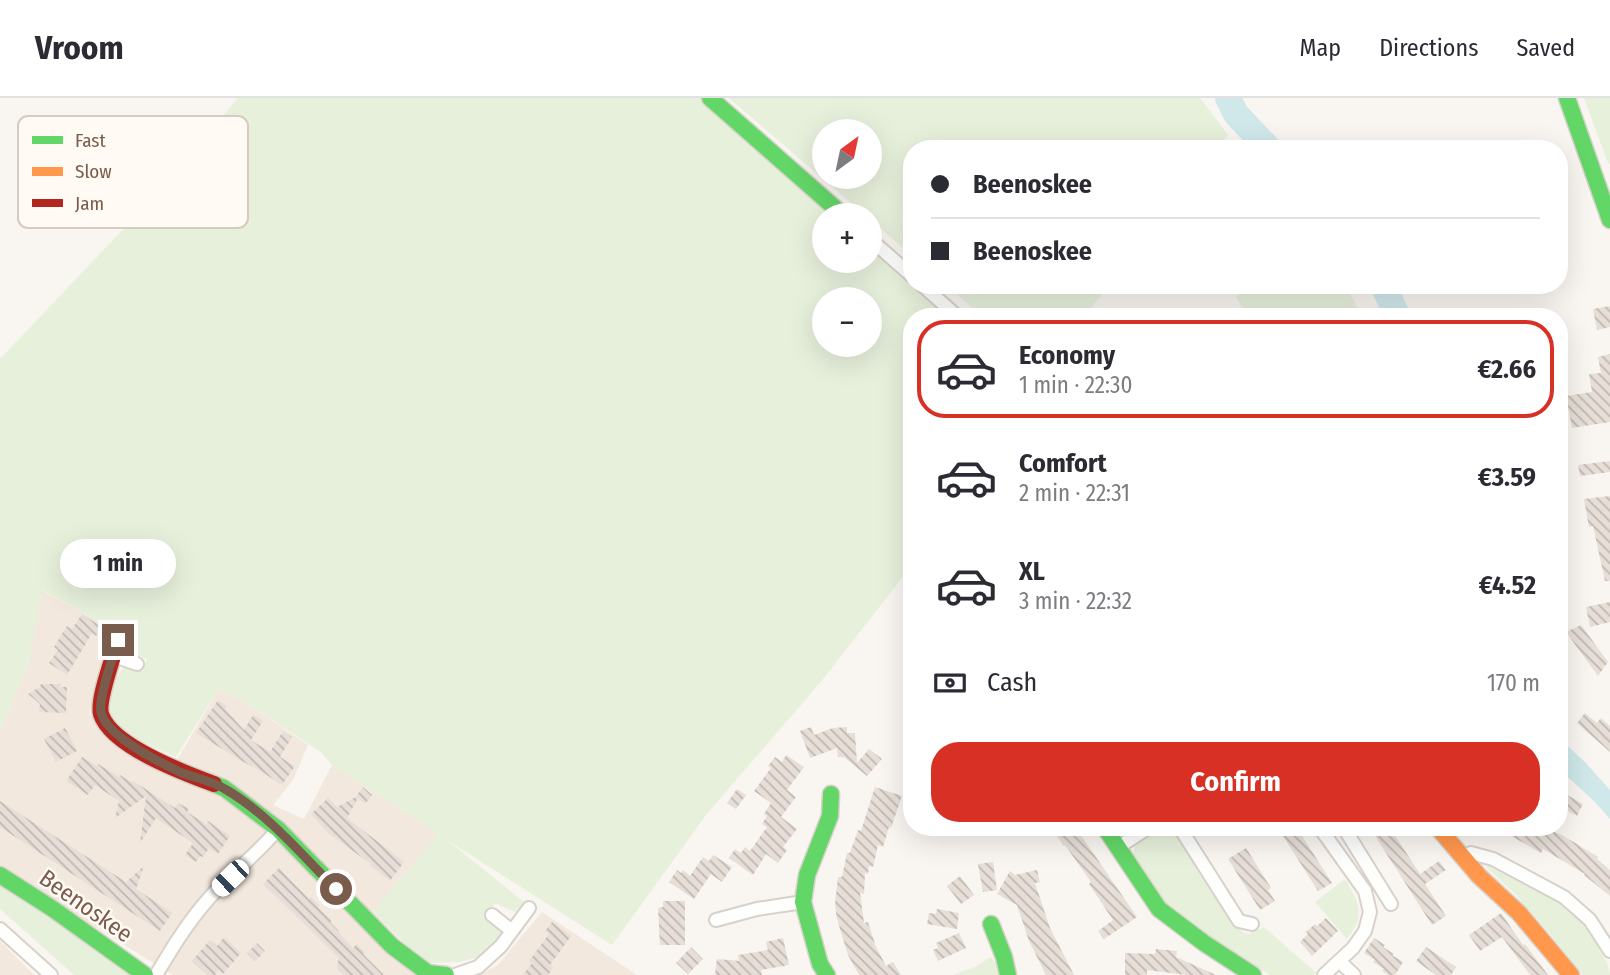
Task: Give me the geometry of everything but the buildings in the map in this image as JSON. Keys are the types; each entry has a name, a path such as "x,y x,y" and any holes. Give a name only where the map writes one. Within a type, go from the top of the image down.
{"street":[{"path":"710,98 829,203"},
{"path":"1567,98 1605,190 1610,220"},
{"path":"882,250 903,268"},
{"path":"932,294 948,308"},
{"path":"137,664 116,648 101,701 101,713 109,728 121,740 179,771 224,788 278,829 392,946 428,972 446,975"},
{"path":"827,975 820,964 803,902 807,875 830,816 831,794"},
{"path":"156,975 178,938 205,902 259,851 278,829"},
{"path":"1110,836 1159,909 1253,975"},
{"path":"1117,848 1136,836"},
{"path":"1185,836 1239,921 1252,924"},
{"path":"1324,975 1353,948 1365,931 1370,912 1366,891 1326,836"},
{"path":"1348,836 1391,904"},
{"path":"1444,836 1479,876 1519,913 1571,975"},
{"path":"1461,857 1471,853 1493,859 1564,897 1590,920 1610,951"},
{"name":"Beenoskee","path":"0,875 53,909 145,975"},
{"path":"716,920 757,909 803,902"},
{"path":"455,975 478,968 500,946 529,908"},
{"path":"492,915 512,931"},
{"path":"991,924 1008,975"},
{"path":"0,929 51,975"},
{"path":"1339,961 1354,975"}],"shaded area":[{"path":"41,590 115,630 89,713 107,738 169,774 219,688 251,706 308,745 293,780 273,805 304,819 332,765 439,834 373,912 361,921 415,975 173,975 0,868 0,731 28,666"},
{"path":"542,912 637,975 478,975 497,966"},
{"path":"0,941 34,975 0,975"}],"green space":[{"path":"238,98 701,98 819,203 812,203 812,273 882,273 882,259 903,278 903,294 921,294 937,308 903,308 903,577 824,678 706,815 612,945 447,840 524,902 515,912 496,903 485,916 505,931 481,956 459,962 430,963 406,945 373,912 438,834 332,765 322,753 219,688 176,757 127,732 111,718 108,711 109,700 123,668 126,665 143,671 147,659 129,651 132,639 42,590 28,666 0,731 0,359 124,228 248,228 248,116 223,116"},
{"path":"729,98 1200,98 1228,135 1224,140 903,140 903,248 882,230 882,203 851,203 835,189 882,189 882,119 812,119 812,169"},
{"path":"1584,98 1610,98 1610,164 1608,163"},
{"path":"956,294 1102,294 1091,308 973,308"},
{"path":"1240,294 1350,294 1358,308 1243,308 1236,297"},
{"path":"1147,836 1177,836 1237,927 1249,934 1264,927 1316,973 1270,975 1167,907 1133,856 1135,844"},
{"path":"1489,866 1559,901 1576,915 1588,928 1608,965 1610,975 1583,975 1517,896 1486,867"},
{"path":"1345,879 1359,909 1357,923 1347,939 1315,902"},
{"path":"0,884 7,886 127,971 128,975 74,975 0,909"},
{"path":"991,957 1002,975 953,975 975,967"}],"water":[{"path":"1568,746 1610,790 1610,819 1568,777"}],"waterway":[{"path":"1228,98 1236,114 1261,140"},
{"path":"1387,294 1394,308"}],"traffic: fast":[{"path":"710,98 829,203"},
{"path":"1567,98 1610,220"},
{"path":"214,784 224,788 278,829 392,946 428,973 446,975"},
{"path":"827,975 820,964 803,902 807,875 830,816 831,794"},
{"path":"1110,836 1159,909 1253,975"},
{"path":"0,875 53,909 145,975"},
{"path":"991,924 1008,975"}],"traffic: slow":[{"path":"1445,836 1479,876 1519,913 1571,975"}],"traffic: jam":[{"path":"118,640 101,699 101,714 107,726 150,757 214,784"}],"route":[{"path":"118,640 101,701 101,713 109,728 121,740 179,771 224,788 278,829 336,889"}]}
